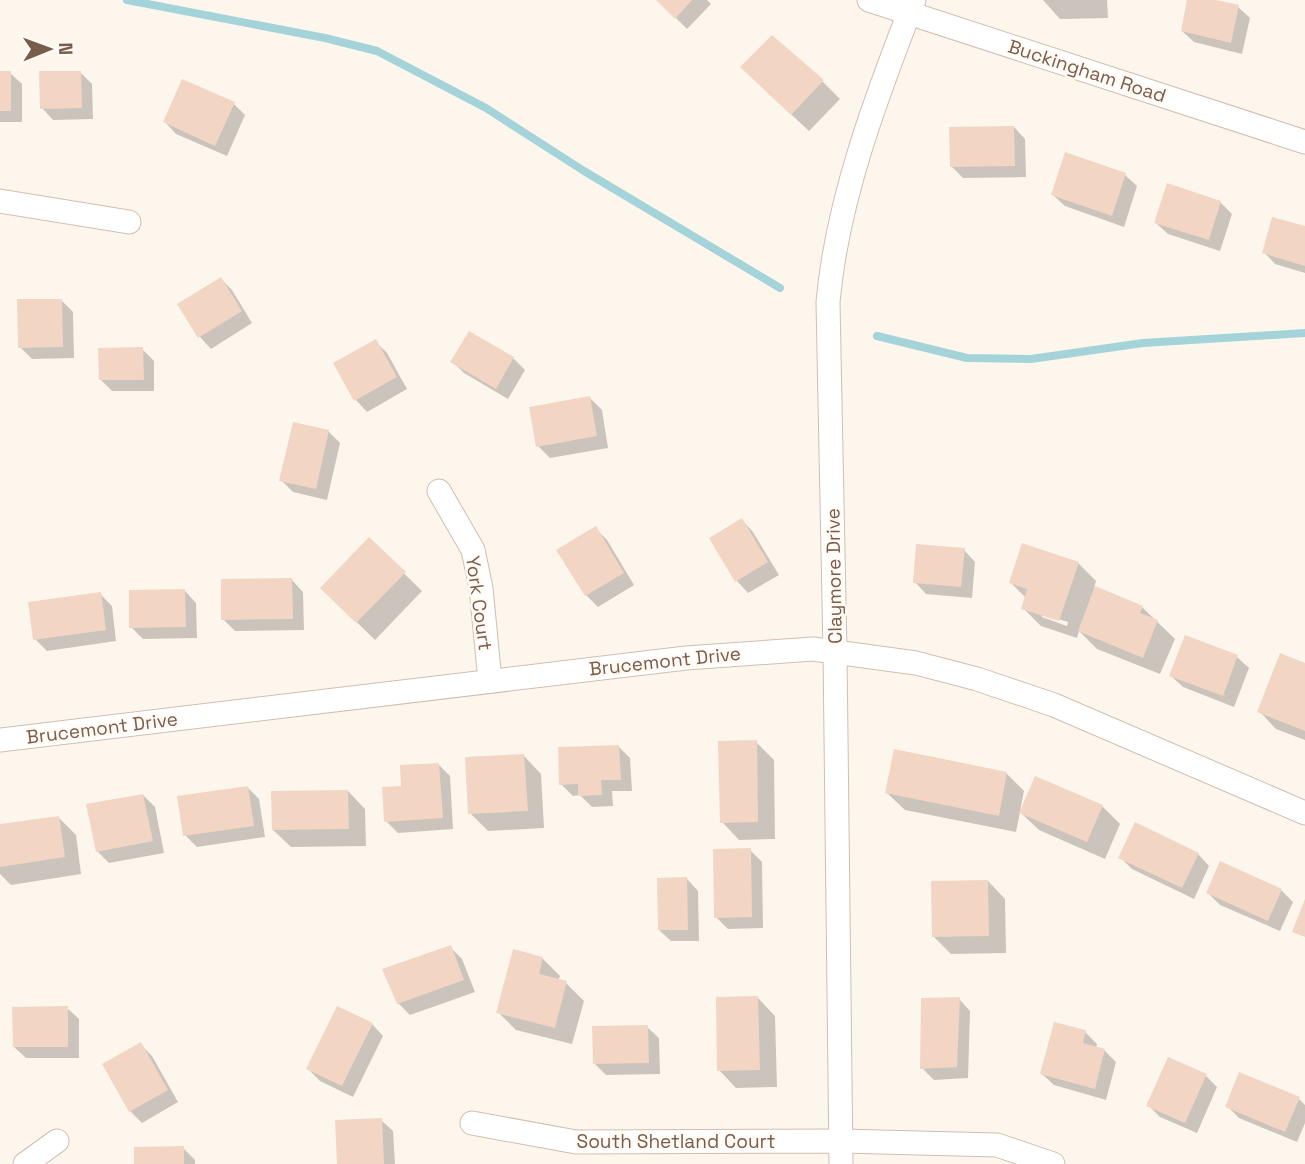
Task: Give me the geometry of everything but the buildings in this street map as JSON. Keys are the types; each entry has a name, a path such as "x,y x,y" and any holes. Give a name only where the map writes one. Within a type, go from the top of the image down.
{"street":[{"name":"Buckingham Road","path":"869,0 911,6 1305,142"},
{"name":"Claymore Drive","path":"841,1153 828,302 832,261 861,149 911,6"},
{"path":"0,201 129,222"},
{"name":"York Court","path":"439,491 473,550 481,588 490,681"},
{"name":"Brucemont Drive","path":"0,740 490,681 746,653 813,649 916,663 977,679 1054,705 1305,813"},
{"name":"South Shetland Court","path":"472,1123 576,1142 841,1153 997,1145 1053,1164"},
{"path":"24,1164 57,1141"}],"waterway":[{"path":"127,0 325,38 377,51 486,108 584,171 780,288"},
{"path":"877,336 967,358 1031,359 1143,343 1305,333"}]}
